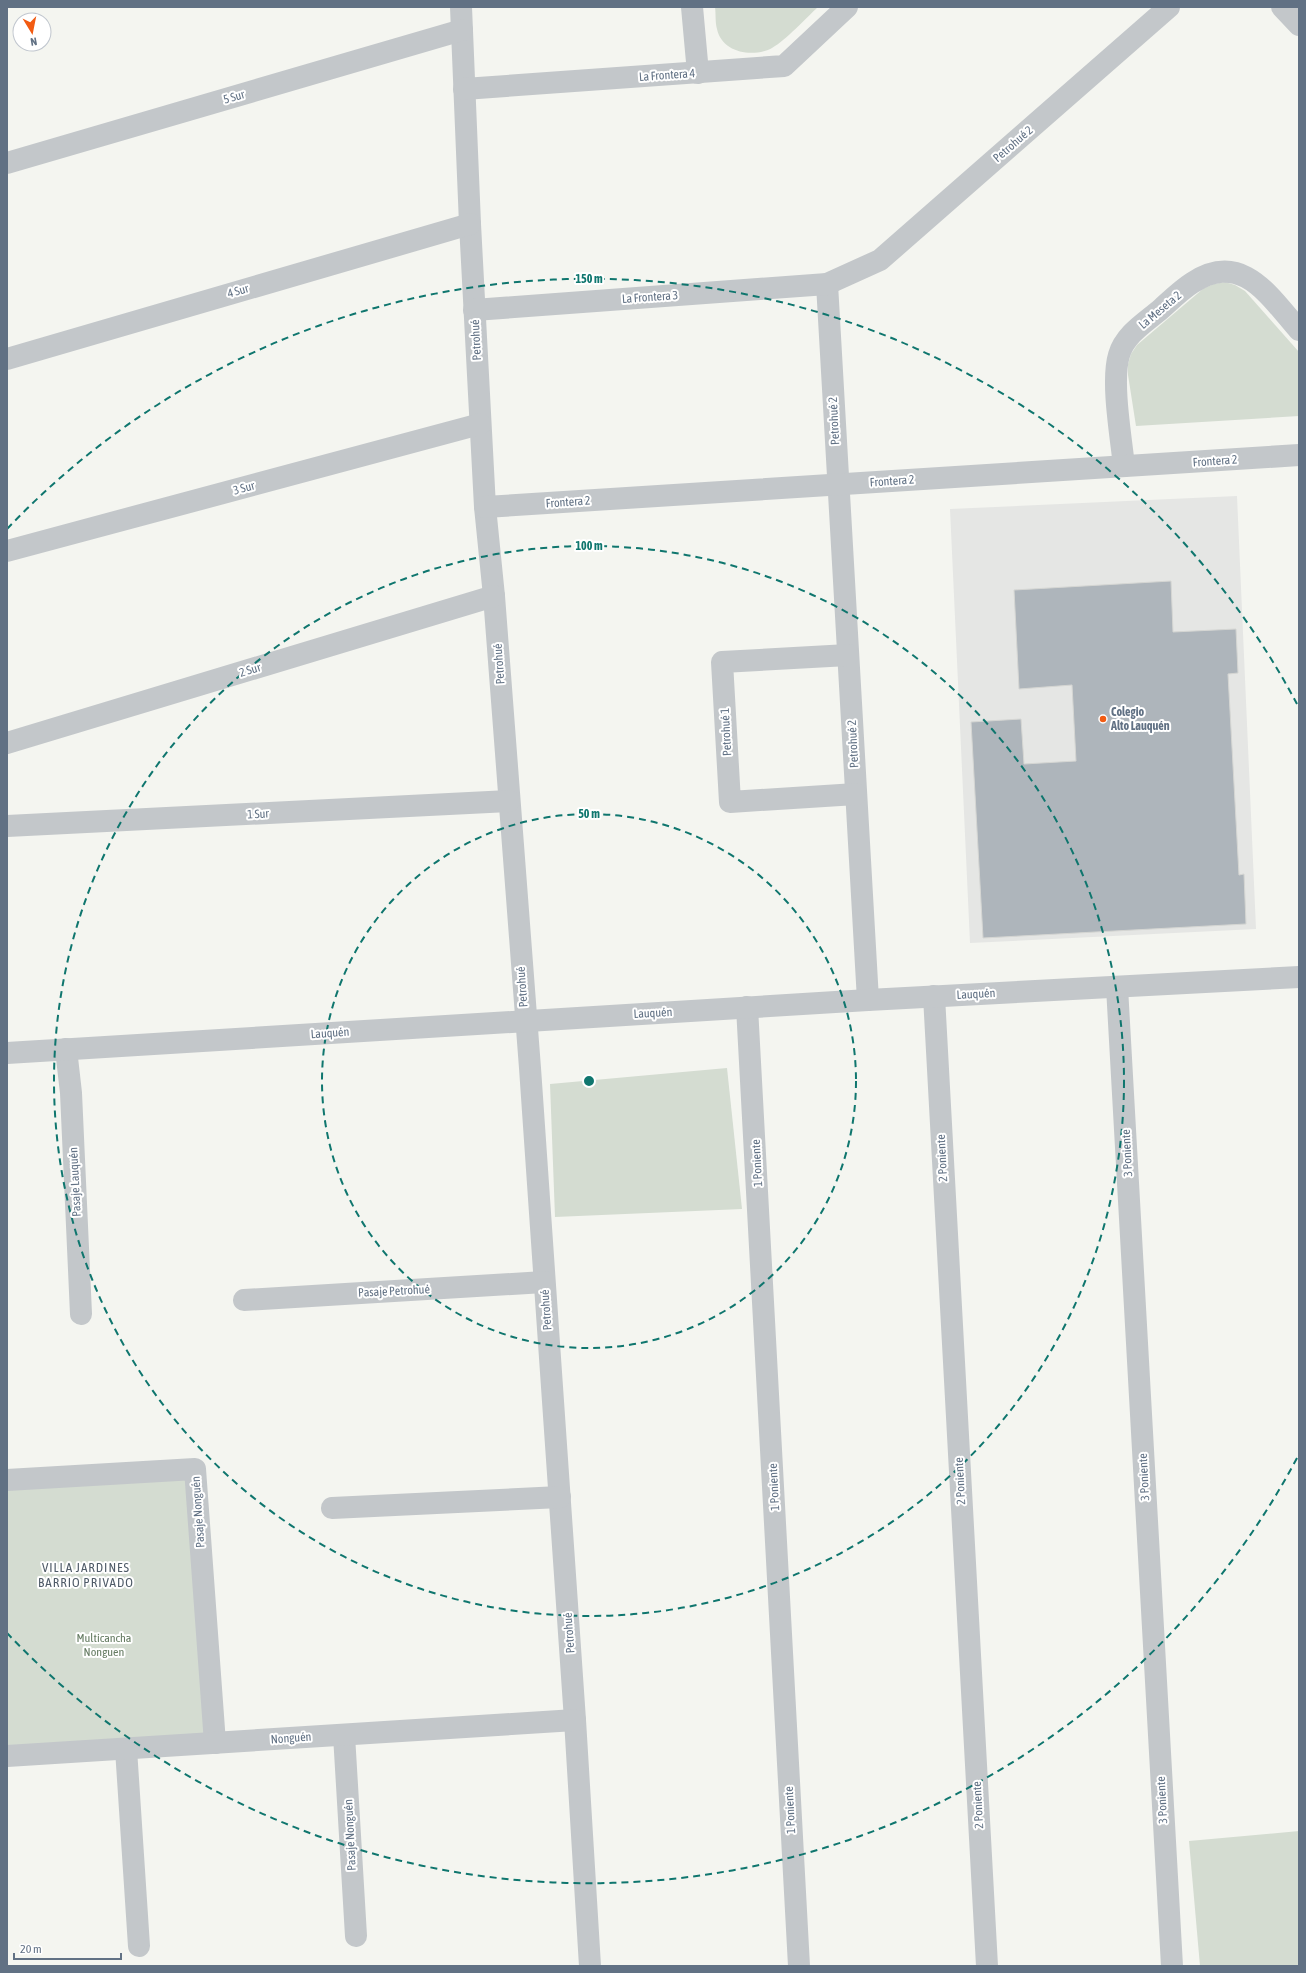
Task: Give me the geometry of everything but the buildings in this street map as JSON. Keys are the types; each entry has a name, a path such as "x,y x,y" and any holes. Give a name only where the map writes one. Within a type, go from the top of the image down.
{"street":[{"name":"Petrohué","path":"461,7 474,310 485,507 494,596 525,1021 530,1068 576,1720 590,1966"},
{"path":"692,7 698,73"},
{"name":"La Frontera 4","path":"464,89 784,66 847,7"},
{"name":"Petrohué 2","path":"868,1000 827,284 880,260 1169,7"},
{"path":"1282,7 1299,25"},
{"name":"5 Sur","path":"7,163 462,30"},
{"name":"4 Sur","path":"7,359 470,224"},
{"name":"La Meseta 2","path":"1124,466 1116,374 1119,355 1123,343 1134,331 1192,283 1210,273 1227,271 1245,275 1263,288 1299,330"},
{"name":"La Frontera 3","path":"474,310 827,284"},
{"name":"3 Sur","path":"7,551 480,424"},
{"name":"Frontera 2","path":"485,507 1299,455"},
{"name":"2 Sur","path":"7,743 494,596"},
{"name":"Petrohué 1","path":"848,655 722,662 730,802 856,794"},
{"name":"1 Sur","path":"7,826 509,801"},
{"name":"Lauquén","path":"7,1053 934,996 1299,977"},
{"name":"3 Poniente","path":"1117,987 1172,1966"},
{"name":"2 Poniente","path":"934,996 987,1966"},
{"name":"1 Poniente","path":"747,1007 799,1966"},
{"name":"Pasaje Lauquén","path":"66,1050 71,1093 81,1314"},
{"name":"Pasaje Petrohué","path":"244,1300 544,1282"},
{"name":"Pasaje Nonguén","path":"7,1480 195,1469 215,1743"},
{"path":"332,1508 560,1497"},
{"name":"Nonguén","path":"7,1756 576,1720"},
{"name":"Pasaje Nonguén","path":"344,1735 356,1936"},
{"path":"126,1749 138,1946"}],"shaded area":[{"name":"Colegio Alto Lauquén","path":"1237,496 1256,929 970,943 950,509"}],"green space":[{"path":"715,7 818,7 790,34 772,48 756,53 748,53 739,51 725,44 720,37 716,26"},
{"path":"1225,282 1235,285 1245,291 1299,352 1299,416 1136,426 1128,375 1128,364 1131,354 1137,345 1204,288"},
{"path":"727,1068 742,1209 555,1217 550,1084"},
{"name":"Multicancha Nonguen","path":"189,1479 207,1735 7,1749 7,1490"},
{"path":"1299,1831 1299,1966 1200,1966 1189,1841"}],"place":[{"name":"Colegio Alto Lauquén","path":"1103,719"}],"district":[{"name":"VILLA JARDINES BARRIO PRIVADO","path":"86,1574"}]}
